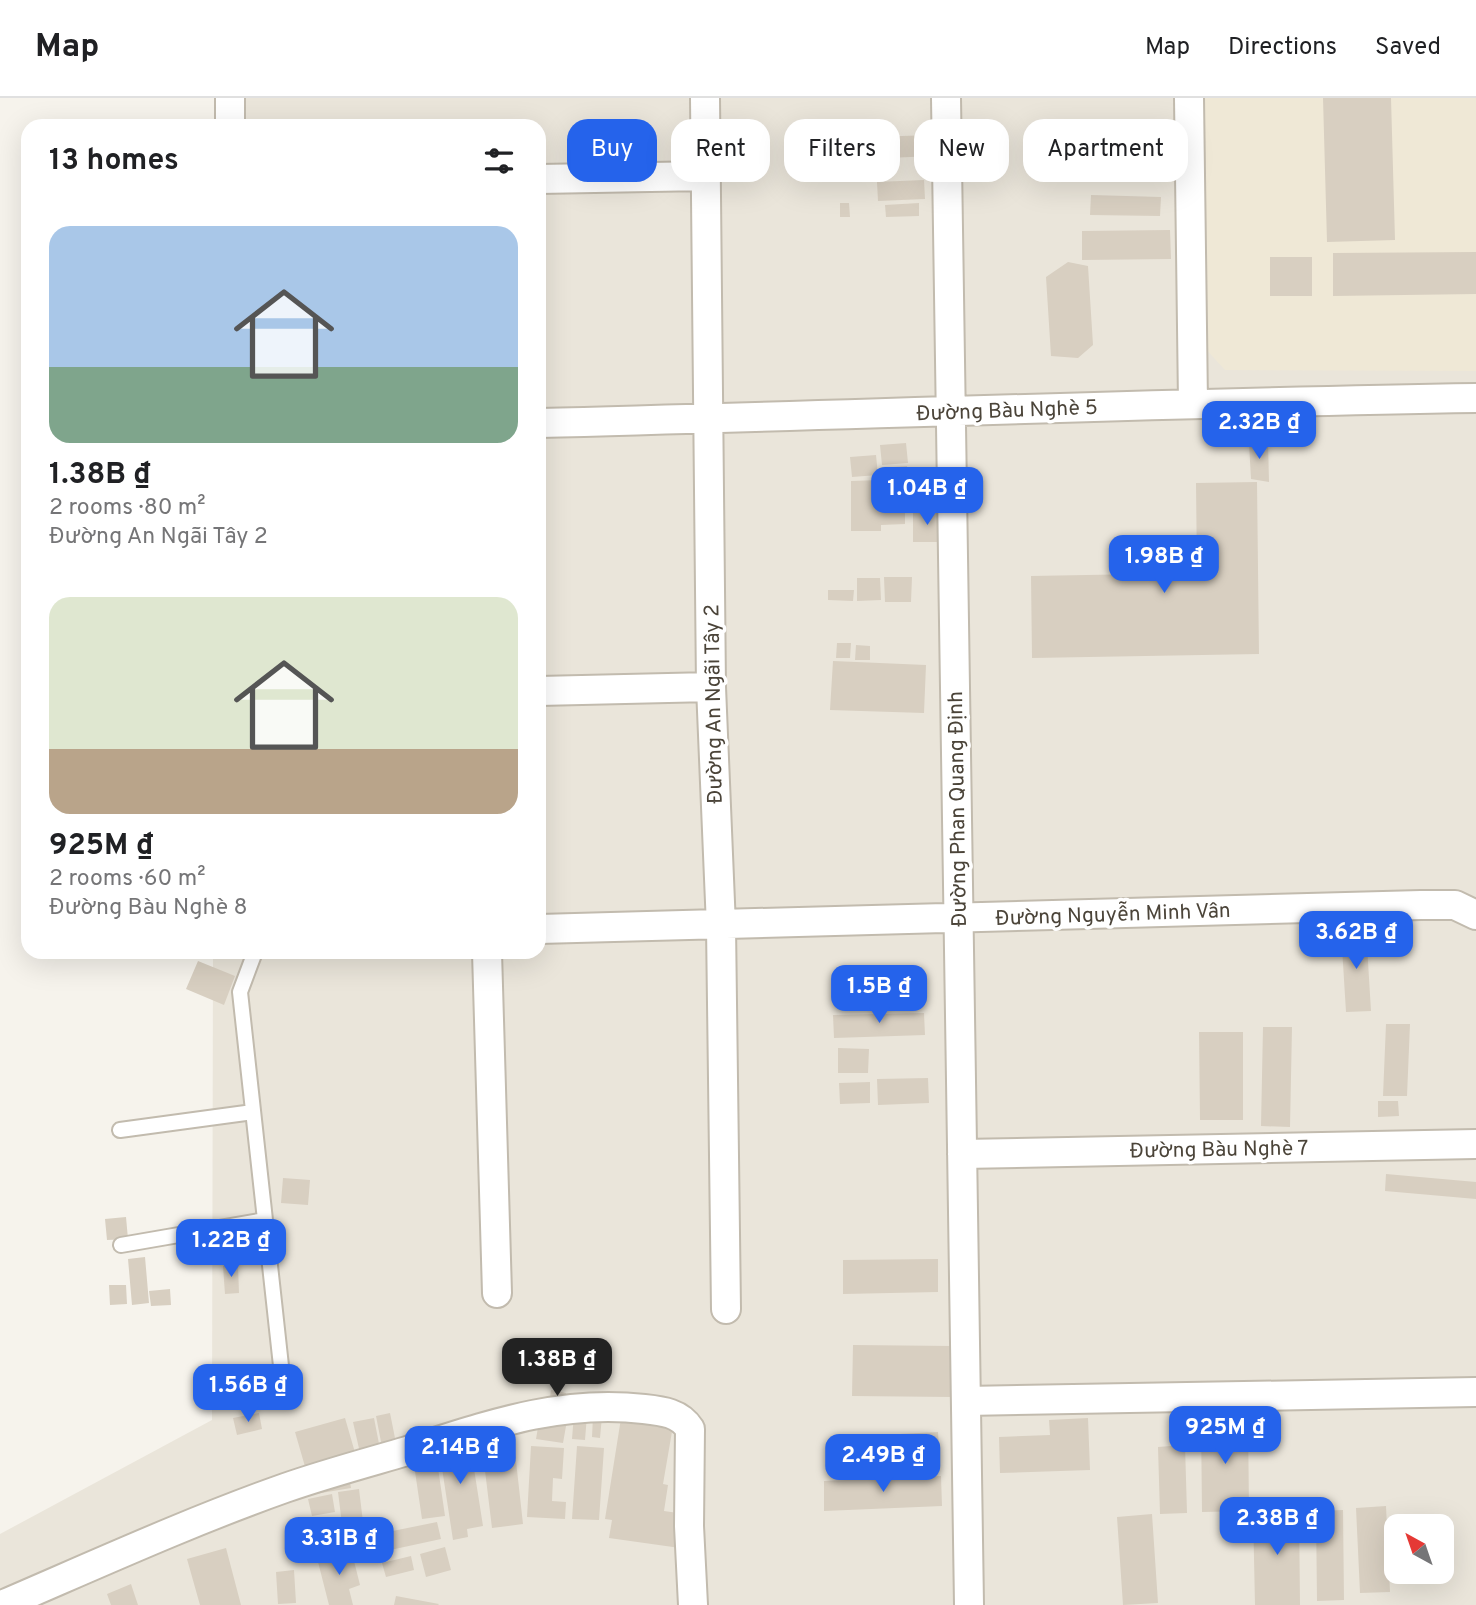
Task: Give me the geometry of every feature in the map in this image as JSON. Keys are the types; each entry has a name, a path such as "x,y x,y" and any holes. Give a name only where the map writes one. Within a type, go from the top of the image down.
{"street":[{"path":"230,98 230,119"},
{"name":"Đường An Ngãi Tây 2","path":"705,98 705,119"},
{"name":"Đường Phan Quang Định","path":"946,98 969,1605"},
{"path":"1189,98 1194,403"},
{"path":"546,179 671,177"},
{"name":"Đường An Ngãi Tây 2","path":"706,182 711,687 721,926 726,1309"},
{"name":"Đường Bàu Nghè 5","path":"546,423 951,413 1194,403 1476,398"},
{"path":"546,691 711,687"},
{"name":"Đường Nguyễn Minh Vân","path":"546,929 1421,905 1455,905 1476,915"},
{"path":"487,959 497,1293"},
{"name":"Đường Bàu Nghè 7","path":"962,1154 1476,1144"},
{"path":"966,1401 1476,1391"},
{"path":"2,1605 285,1488 498,1422 552,1410 589,1406 657,1410 684,1419 690,1429 689,1538 694,1605"}],"lane":[{"path":"252,959 240,992 283,1384"},
{"path":"120,1130 253,1112"},
{"path":"121,1245 265,1220"}],"shaded area":[{"path":"215,98 1476,98 1476,1605 0,1605 0,1534 212,1420 213,959 546,959 546,119 215,119"},
{"path":"1201,98 1476,98 1476,371 1225,370 1203,346"}],"building":[{"path":"1323,98 1391,98 1395,240 1327,242"},
{"path":"900,136 914,136 914,157 900,157"},
{"path":"877,182 924,182 925,199 878,201"},
{"path":"1091,195 1161,197 1160,216 1090,215"},
{"path":"840,203 849,203 850,217 840,217"},
{"path":"919,203 919,216 886,217 885,205"},
{"path":"1170,230 1171,259 1082,260 1082,231"},
{"path":"1476,252 1476,294 1333,296 1333,253"},
{"path":"1270,257 1312,257 1312,296 1270,296"},
{"path":"1068,262 1088,266 1093,345 1078,358 1051,356 1046,277"},
{"path":"1268,441 1269,482 1251,479 1249,443"},
{"path":"906,443 908,463 882,465 880,445"},
{"path":"876,455 878,475 852,477 850,457"},
{"path":"907,466 909,485 883,487 881,468"},
{"path":"880,480 881,493 904,492 904,506 881,509 905,509 905,524 881,525 881,531 851,531 851,481"},
{"path":"1257,482 1259,654 1032,658 1031,576 1197,573 1196,483"},
{"path":"913,511 941,511 941,542 913,542"},
{"path":"884,577 912,577 911,602 885,602"},
{"path":"857,578 880,578 881,600 857,601"},
{"path":"828,590 854,590 853,601 828,600"},
{"path":"837,643 851,643 850,658 836,658"},
{"path":"856,645 870,646 870,660 855,660"},
{"path":"833,661 926,665 924,713 830,710"},
{"path":"1366,929 1371,1011 1346,1012 1341,931"},
{"path":"198,961 235,976 224,1005 186,989"},
{"path":"924,1013 925,1035 834,1038 833,1015"},
{"path":"1386,1024 1410,1024 1407,1096 1383,1096"},
{"path":"1263,1027 1292,1027 1290,1127 1261,1126"},
{"path":"1199,1032 1243,1032 1243,1120 1200,1120"},
{"path":"838,1048 869,1049 868,1073 838,1073"},
{"path":"928,1078 929,1103 878,1105 877,1079"},
{"path":"870,1082 870,1103 840,1104 839,1083"},
{"path":"1378,1101 1398,1101 1399,1116 1378,1117"},
{"path":"1386,1174 1476,1182 1476,1199 1385,1191"},
{"path":"283,1178 310,1180 308,1205 281,1203"},
{"path":"126,1217 128,1239 107,1240 105,1219"},
{"path":"145,1257 149,1303 132,1305 128,1259"},
{"path":"938,1259 938,1292 843,1294 843,1260"},
{"path":"238,1265 239,1293 225,1294 223,1266"},
{"path":"109,1285 126,1285 127,1304 110,1305"},
{"path":"170,1289 171,1305 151,1306 149,1291"},
{"path":"853,1345 953,1346 952,1397 852,1396"},
{"path":"551,1390 566,1393 564,1406 549,1404"},
{"path":"541,1410 568,1415 563,1443 536,1439"},
{"path":"622,1412 674,1420 663,1484 668,1485 664,1511 685,1514 680,1548 609,1538 612,1520 605,1519"},
{"path":"259,1413 262,1429 237,1435 233,1418"},
{"path":"390,1413 396,1443 382,1447 376,1416"},
{"path":"574,1414 587,1415 585,1440 572,1439"},
{"path":"593,1416 602,1416 600,1438 592,1437"},
{"path":"345,1418 356,1456 306,1470 295,1432"},
{"path":"374,1418 380,1449 360,1453 353,1422"},
{"path":"1088,1418 1090,1470 1000,1473 999,1437 1050,1435 1049,1420"},
{"path":"1248,1419 1249,1511 1202,1512 1201,1420"},
{"path":"938,1432 940,1462 844,1468 843,1437"},
{"path":"513,1434 523,1524 492,1528 481,1438"},
{"path":"469,1437 483,1526 467,1529 468,1537 453,1540 438,1442"},
{"path":"1185,1445 1187,1513 1160,1514 1158,1447"},
{"path":"531,1446 564,1448 562,1479 553,1478 552,1501 566,1502 565,1519 527,1517"},
{"path":"577,1446 604,1448 599,1520 572,1519"},
{"path":"436,1454 445,1516 422,1519 413,1458"},
{"path":"348,1471 351,1488 315,1494 312,1477"},
{"path":"941,1476 942,1506 824,1511 824,1481"},
{"path":"359,1489 364,1530 343,1532 338,1492"},
{"path":"332,1494 335,1512 312,1516 308,1499"},
{"path":"1386,1506 1384,1584 1390,1584 1390,1592 1360,1593 1356,1508"},
{"path":"1299,1509 1300,1605 1255,1605 1253,1510"},
{"path":"1343,1510 1344,1600 1317,1601 1316,1511"},
{"path":"1152,1514 1158,1603 1123,1605 1117,1517"},
{"path":"437,1522 441,1539 381,1552 378,1534"},
{"path":"445,1547 451,1570 426,1577 420,1554"},
{"path":"226,1548 241,1605 200,1605 187,1559"},
{"path":"351,1549 360,1585 349,1589 353,1605 329,1605 317,1558"},
{"path":"411,1556 414,1570 386,1577 382,1563"},
{"path":"294,1570 296,1603 278,1604 276,1572"},
{"path":"131,1584 138,1605 111,1605 107,1594"},
{"path":"396,1596 439,1604 394,1605"}]}
